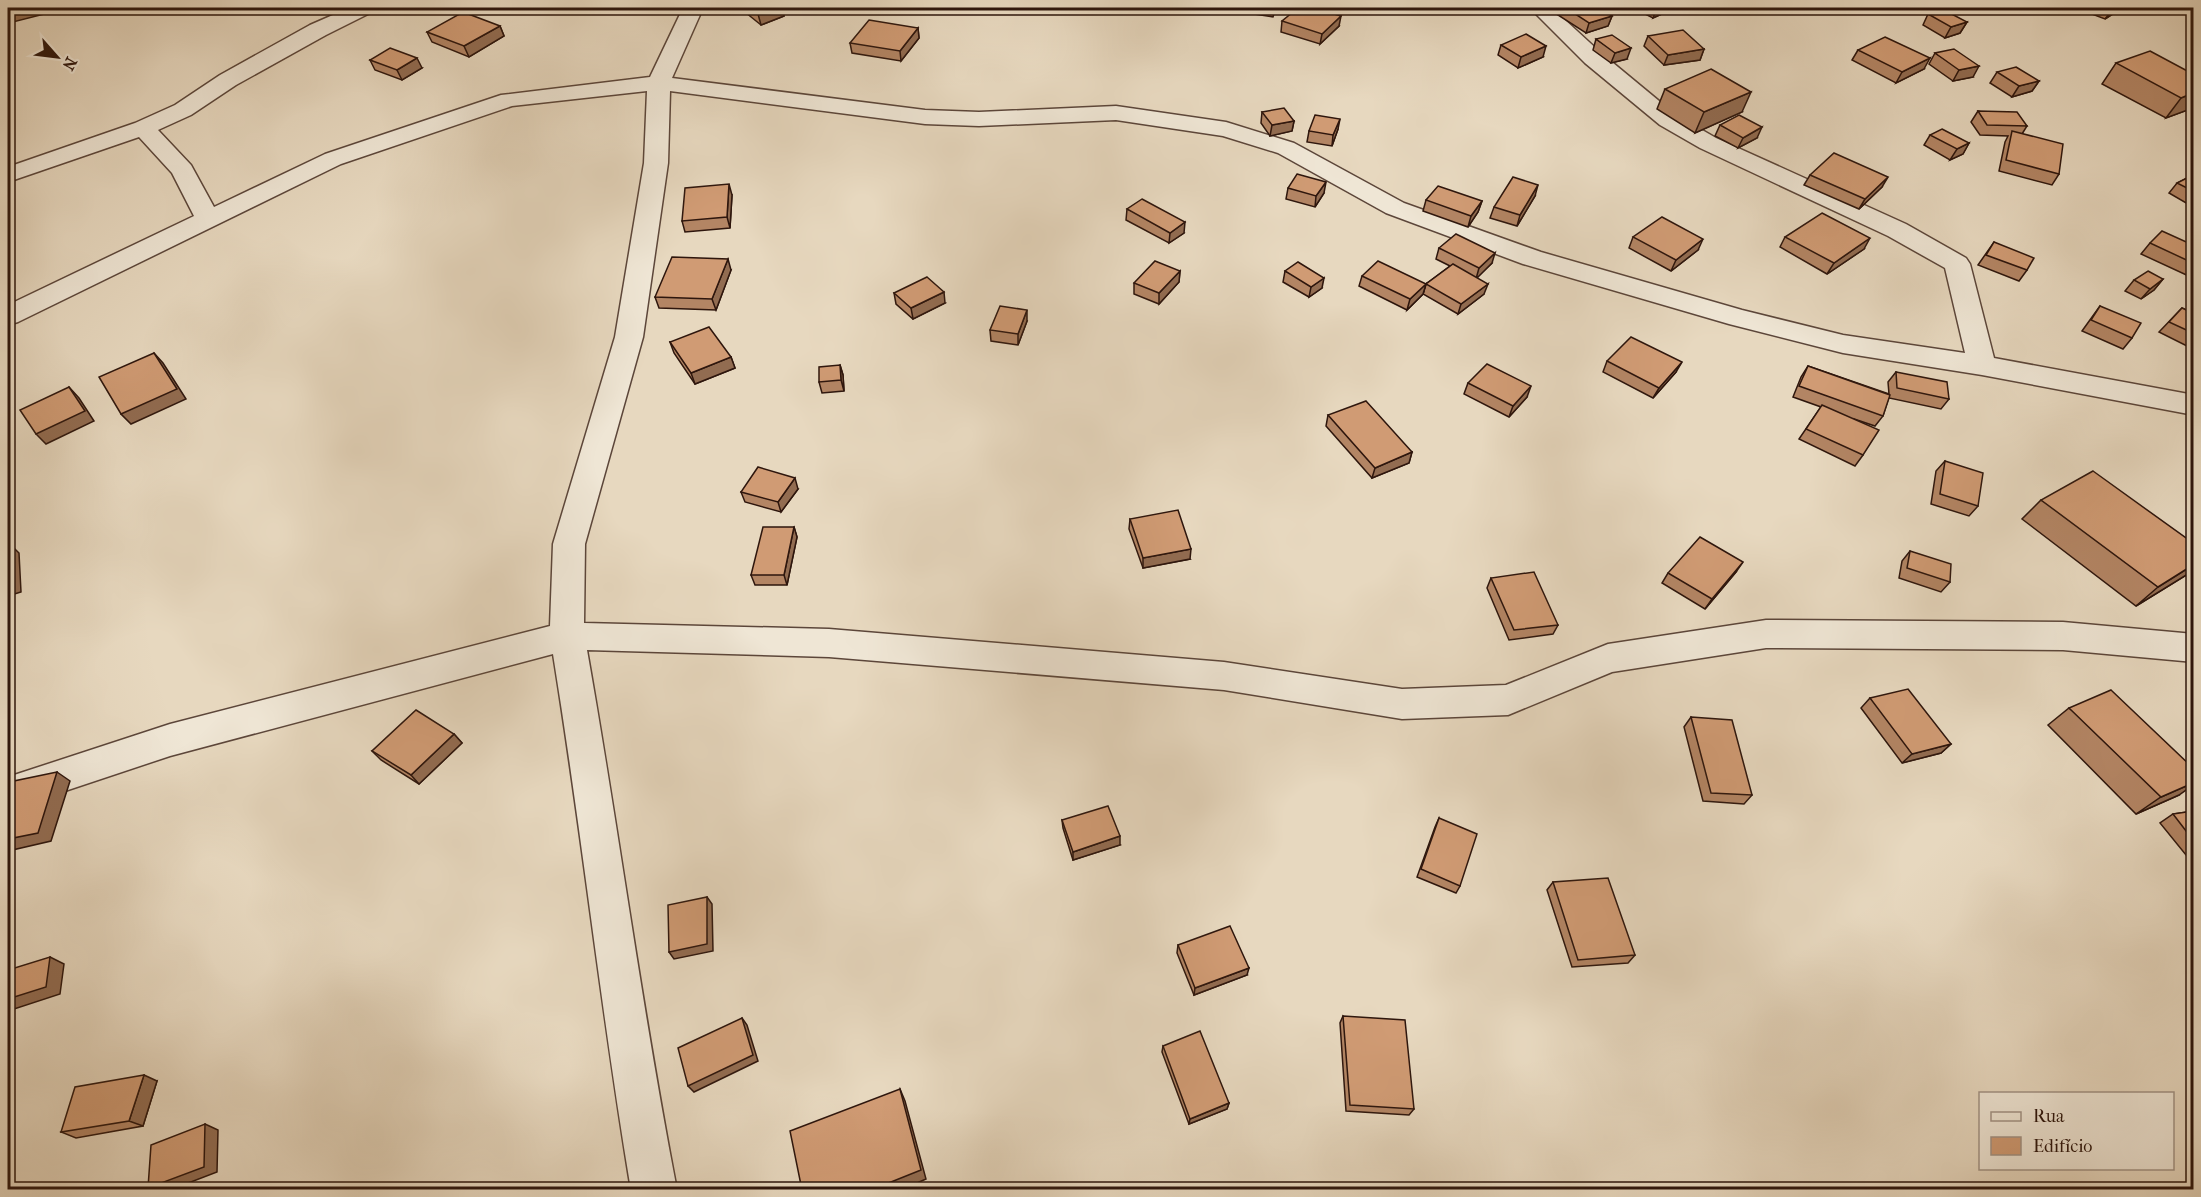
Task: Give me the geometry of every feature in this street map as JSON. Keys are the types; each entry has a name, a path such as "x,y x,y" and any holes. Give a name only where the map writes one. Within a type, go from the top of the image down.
{"street":[{"path":"8,175 143,128 183,110 248,69 318,30 365,8"},
{"path":"654,1190 639,1107 593,786 567,636 569,544 629,337 656,163 659,83 693,8"},
{"path":"1540,8 1593,57 1668,120 1708,143 1897,230 1958,264 1982,365"},
{"path":"8,315 333,159 509,100 659,83 925,117 980,119 1116,113 1226,129 1286,148 1395,208 1532,258 1739,318 1843,344 1982,365 2193,405"},
{"path":"143,128 182,170 208,218"},
{"path":"8,794 170,740 567,636 840,644 1224,676 1402,704 1508,700 1608,658 1766,634 2063,636 2193,648"}],"building":[{"path":"750,8 776,8 758,14"},
{"path":"1298,8 1313,8 1341,16 1322,34 1282,21"},
{"path":"1566,8 1599,8 1612,16 1589,23"},
{"path":"1944,10 1967,22 1951,27 1928,14"},
{"path":"463,12 500,26 464,46 427,32"},
{"path":"869,20 918,28 900,51 850,43"},
{"path":"1683,30 1704,49 1668,55 1648,36"},
{"path":"1526,34 1546,46 1521,57 1501,45"},
{"path":"1612,35 1631,48 1615,53 1596,39"},
{"path":"1885,37 1930,58 1902,72 1858,50"},
{"path":"390,48 417,58 397,70 370,60"},
{"path":"1954,49 1979,66 1959,70 1935,53"},
{"path":"2150,51 2193,74 2193,93 2181,98 2116,63"},
{"path":"2016,67 2039,81 2019,86 1997,72"},
{"path":"1711,69 1751,92 1704,112 1665,89"},
{"path":"1284,108 1294,121 1272,125 1262,112"},
{"path":"1978,111 2017,112 2027,126 1987,125"},
{"path":"1315,115 1340,119 1333,135 1309,131"},
{"path":"1739,115 1762,127 1743,138 1720,125"},
{"path":"1942,129 1969,143 1957,149 1930,135"},
{"path":"2012,131 2063,144 2059,174 2006,160"},
{"path":"1834,153 1888,177 1865,199 1810,175"},
{"path":"1297,174 1326,182 1316,196 1288,188"},
{"path":"2193,175 2193,191 2177,183"},
{"path":"1513,177 1538,185 1520,215 1494,207"},
{"path":"729,184 727,217 682,221 685,188"},
{"path":"1438,186 1482,201 1471,216 1426,200"},
{"path":"1142,199 1185,222 1170,233 1127,209"},
{"path":"1822,213 1870,238 1834,263 1785,237"},
{"path":"1662,217 1703,239 1676,260 1633,237"},
{"path":"2162,231 2193,245 2193,263 2150,243"},
{"path":"1456,234 1495,253 1479,268 1439,248"},
{"path":"1994,242 2034,258 2027,270 1986,255"},
{"path":"672,257 728,259 712,299 655,297"},
{"path":"1155,261 1180,271 1159,293 1134,283"},
{"path":"1378,261 1426,284 1410,299 1362,276"},
{"path":"1298,262 1324,278 1311,287 1285,271"},
{"path":"1453,264 1488,284 1461,304 1426,284"},
{"path":"2148,271 2163,279 2150,289 2134,280"},
{"path":"927,277 944,292 911,308 894,293"},
{"path":"1000,306 1027,310 1018,334 990,330"},
{"path":"2100,306 2141,323 2132,338 2091,320"},
{"path":"2182,308 2193,313 2193,333 2169,322"},
{"path":"709,327 731,357 691,373 670,342"},
{"path":"1631,337 1682,362 1659,388 1607,361"},
{"path":"154,353 177,389 121,414 99,377"},
{"path":"1487,364 1531,386 1513,406 1468,383"},
{"path":"840,365 841,380 819,382 819,367"},
{"path":"1808,366 1890,395 1883,416 1799,386"},
{"path":"1896,372 1947,382 1949,399 1897,388"},
{"path":"69,387 85,411 36,434 20,410"},
{"path":"1366,401 1412,452 1375,468 1328,415"},
{"path":"1822,405 1879,430 1863,455 1806,429"},
{"path":"1945,461 1983,473 1978,506 1940,494"},
{"path":"758,467 795,478 778,502 741,492"},
{"path":"2093,471 2193,543 2193,565 2158,587 2041,500"},
{"path":"1178,510 1191,549 1143,558 1130,519"},
{"path":"763,527 794,527 784,575 751,575"},
{"path":"1700,537 1743,562 1712,599 1668,573"},
{"path":"1910,551 1951,564 1950,582 1907,568"},
{"path":"1534,572 1558,625 1514,630 1491,578"},
{"path":"1908,689 1951,744 1912,754 1870,698"},
{"path":"2111,690 2193,768 2193,783 2161,797 2069,708"},
{"path":"416,710 454,734 411,775 372,751"},
{"path":"1691,717 1732,720 1752,795 1711,793"},
{"path":"57,772 38,833 8,839 8,801 14,781"},
{"path":"1108,806 1120,836 1073,852 1062,820"},
{"path":"2193,811 2193,840 2173,814"},
{"path":"1439,818 1477,834 1460,886 1421,869"},
{"path":"1608,878 1635,955 1578,960 1553,882"},
{"path":"707,897 707,944 669,952 668,905"},
{"path":"1230,926 1249,968 1195,988 1178,945"},
{"path":"50,957 46,987 8,999 8,970"},
{"path":"1343,1016 1405,1020 1414,1109 1350,1105"},
{"path":"742,1018 753,1055 688,1086 678,1048"},
{"path":"1200,1031 1229,1103 1190,1119 1163,1046"},
{"path":"144,1075 129,1121 61,1132 75,1087"},
{"path":"900,1089 921,1170 871,1190 802,1190 790,1131"},
{"path":"205,1124 204,1167 148,1188 151,1145"}]}
